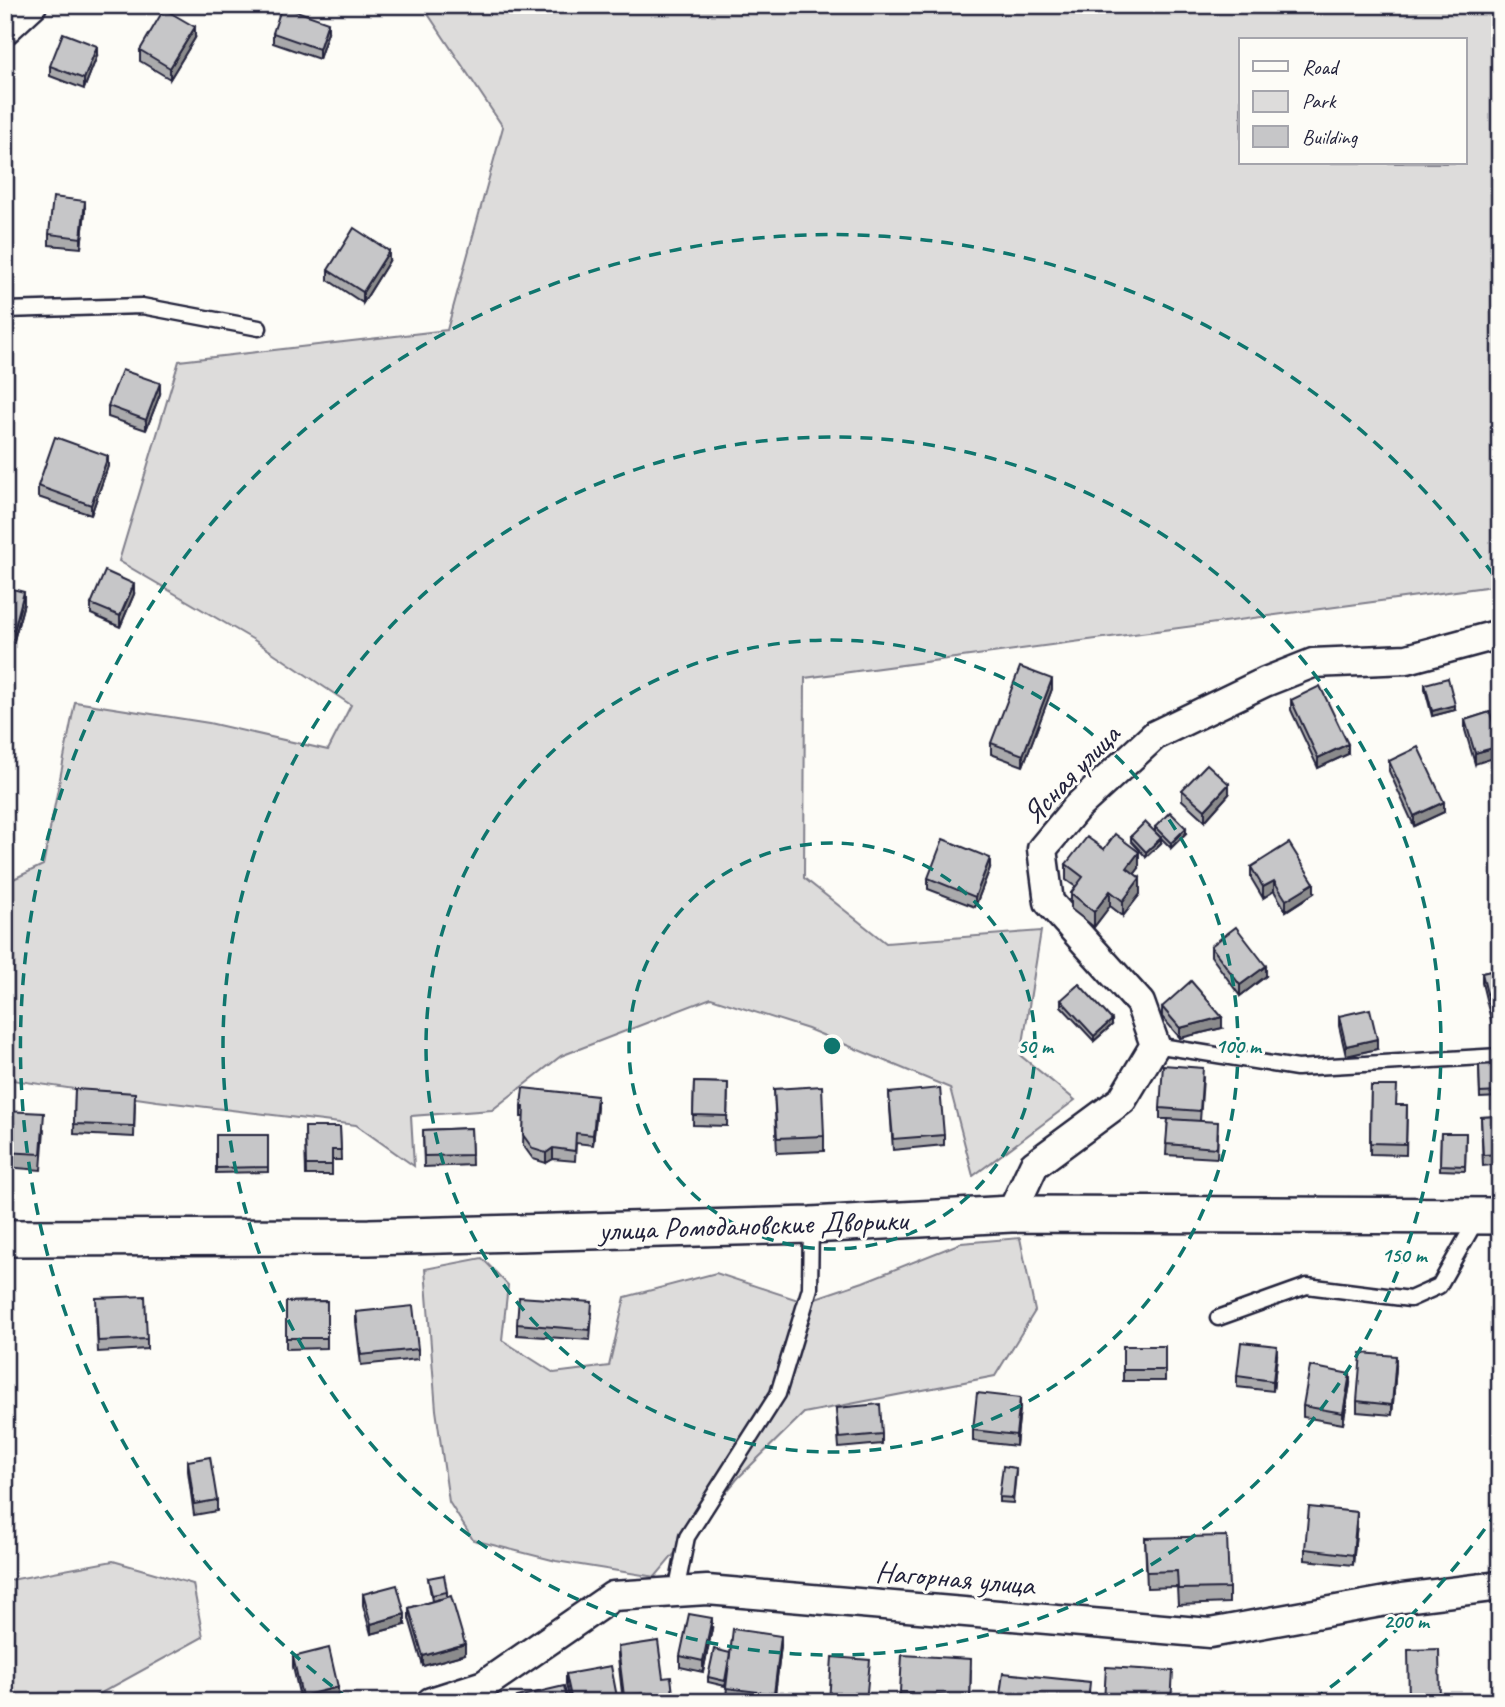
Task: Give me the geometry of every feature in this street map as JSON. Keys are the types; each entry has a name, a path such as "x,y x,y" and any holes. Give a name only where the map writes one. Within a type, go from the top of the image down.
{"street":[{"path":"5,30 32,5"},
{"name":"Ясная улица","path":"1155,1045 1140,1003 1049,902 1042,849 1077,807 1155,735 1265,682 1313,663 1407,659 1500,634"},
{"path":"1011,1214 1034,1165 1122,1100 1155,1045"},
{"name":"улица Ромодановские Дворики","path":"5,1238 369,1237 811,1224 1011,1214 1489,1216"},
{"name":"Нагорная улица","path":"431,1702 484,1685 613,1597 707,1590 1210,1633 1403,1598 1500,1586"}],"lane":[{"path":"5,310 142,306 259,328"},
{"path":"1155,1045 1297,1068 1500,1056"},
{"path":"1218,1318 1307,1286 1410,1299 1439,1286 1489,1216"},
{"path":"676,1592 687,1537 778,1394 810,1288 811,1224"}],"green space":[{"path":"422,5 1500,5 1500,585 805,678 804,878 886,943 1041,931 1021,1056 1075,1100 973,1176 950,1088 808,1029 711,998 561,1056 492,1110 411,1116 414,1166 356,1125 5,1079 5,883 43,865 75,702 209,723 328,750 351,705 254,640 119,561 179,361 447,330 503,127"},
{"path":"1020,1238 1035,1311 995,1376 804,1413 738,1478 655,1577 556,1561 473,1540 449,1502 436,1410 425,1269 482,1258 508,1285 502,1340 554,1373 609,1366 625,1297 716,1273 804,1302 961,1243"},
{"path":"113,1561 193,1584 203,1637 85,1702 5,1702 5,1581"}],"building":[{"path":"282,6 328,22 319,49 273,33"},
{"path":"164,9 195,27 170,68 140,50"},
{"path":"63,33 97,46 84,79 50,66"},
{"path":"53,197 85,201 81,238 49,234"},
{"path":"354,228 389,251 363,292 328,270"},
{"path":"122,370 160,383 146,420 108,406"},
{"path":"55,437 108,456 91,505 38,486"},
{"path":"105,571 134,584 120,616 91,604"},
{"path":"5,587 24,592 14,630 5,627"},
{"path":"1500,625 1500,653 1492,628"},
{"path":"1020,667 1052,679 1023,755 991,743"},
{"path":"1448,678 1455,705 1432,711 1425,684"},
{"path":"1320,686 1348,744 1318,758 1291,700"},
{"path":"1490,712 1500,746 1475,753 1465,720"},
{"path":"1418,747 1444,802 1414,816 1389,761"},
{"path":"1207,764 1229,784 1205,810 1182,790"},
{"path":"1170,812 1186,828 1171,843 1155,827"},
{"path":"1145,822 1161,838 1146,852 1131,836"},
{"path":"1115,834 1139,852 1127,868 1140,878 1123,901 1110,891 1094,912 1071,893 1083,877 1066,864 1087,837 1104,849"},
{"path":"943,839 990,858 975,897 928,878"},
{"path":"1289,843 1314,883 1286,900 1274,881 1263,887 1251,867"},
{"path":"1236,927 1266,966 1240,985 1211,946"},
{"path":"1500,969 1500,1012 1492,1014 1482,973"},
{"path":"1191,981 1222,1017 1180,1028 1162,1007"},
{"path":"1079,984 1112,1020 1094,1036 1061,1000"},
{"path":"1370,1009 1377,1039 1346,1046 1339,1016"},
{"path":"1500,1064 1500,1092 1480,1093 1479,1065"},
{"path":"1163,1065 1203,1068 1200,1111 1160,1108"},
{"path":"694,1082 728,1083 727,1116 693,1115"},
{"path":"822,1086 824,1136 777,1138 774,1089"},
{"path":"1371,1086 1397,1086 1396,1105 1407,1105 1406,1144 1370,1143"},
{"path":"523,1088 597,1096 593,1135 576,1133 575,1151 553,1148 546,1153 533,1149 523,1135"},
{"path":"940,1088 944,1135 893,1139 889,1093"},
{"path":"75,1089 135,1093 134,1126 74,1124"},
{"path":"5,1111 44,1113 41,1154 5,1152"},
{"path":"1500,1116 1500,1154 1483,1155 1481,1117"},
{"path":"1168,1119 1218,1122 1217,1148 1166,1144"},
{"path":"305,1127 340,1127 341,1150 332,1150 332,1165 306,1165"},
{"path":"471,1128 472,1155 424,1156 423,1130"},
{"path":"1441,1133 1466,1133 1465,1166 1440,1165"},
{"path":"216,1135 268,1135 268,1167 216,1168"},
{"path":"145,1296 147,1339 98,1341 96,1298"},
{"path":"519,1297 592,1302 590,1330 517,1324"},
{"path":"327,1301 327,1338 286,1338 286,1302"},
{"path":"413,1306 418,1349 361,1355 356,1312"},
{"path":"1241,1342 1277,1346 1273,1381 1237,1376"},
{"path":"1123,1346 1165,1346 1165,1370 1123,1370"},
{"path":"1361,1353 1396,1356 1392,1405 1357,1401"},
{"path":"1310,1366 1350,1374 1343,1413 1303,1406"},
{"path":"977,1393 1020,1398 1016,1435 973,1430"},
{"path":"880,1404 882,1434 839,1438 836,1408"},
{"path":"210,1457 217,1500 194,1504 188,1461"},
{"path":"1003,1466 1016,1468 1013,1498 999,1497"},
{"path":"1309,1507 1357,1512 1353,1555 1305,1549"},
{"path":"1227,1536 1229,1588 1178,1589 1177,1571 1147,1572 1145,1538"},
{"path":"444,1575 447,1592 432,1595 428,1578"},
{"path":"397,1585 405,1614 371,1624 363,1594"},
{"path":"451,1596 465,1644 423,1656 409,1608"},
{"path":"689,1614 712,1618 703,1661 680,1656"},
{"path":"733,1629 781,1636 774,1694 726,1688"},
{"path":"658,1641 663,1678 671,1677 674,1702 648,1702 646,1693 624,1696 618,1647"},
{"path":"329,1648 338,1687 302,1696 293,1657"},
{"path":"714,1649 730,1653 725,1681 708,1677"},
{"path":"1439,1649 1440,1702 1409,1702 1408,1650"},
{"path":"902,1655 971,1659 970,1697 934,1695 934,1702 912,1702 912,1692 900,1692"},
{"path":"832,1657 870,1660 866,1702 829,1702"},
{"path":"611,1666 617,1697 572,1702 566,1674"},
{"path":"1106,1667 1173,1671 1171,1702 1104,1702"},
{"path":"1003,1673 1090,1682 1088,1702 999,1702"},
{"path":"564,1686 568,1702 519,1702 517,1697"},
{"path":"139,1697 140,1702 108,1702 108,1701"}]}
